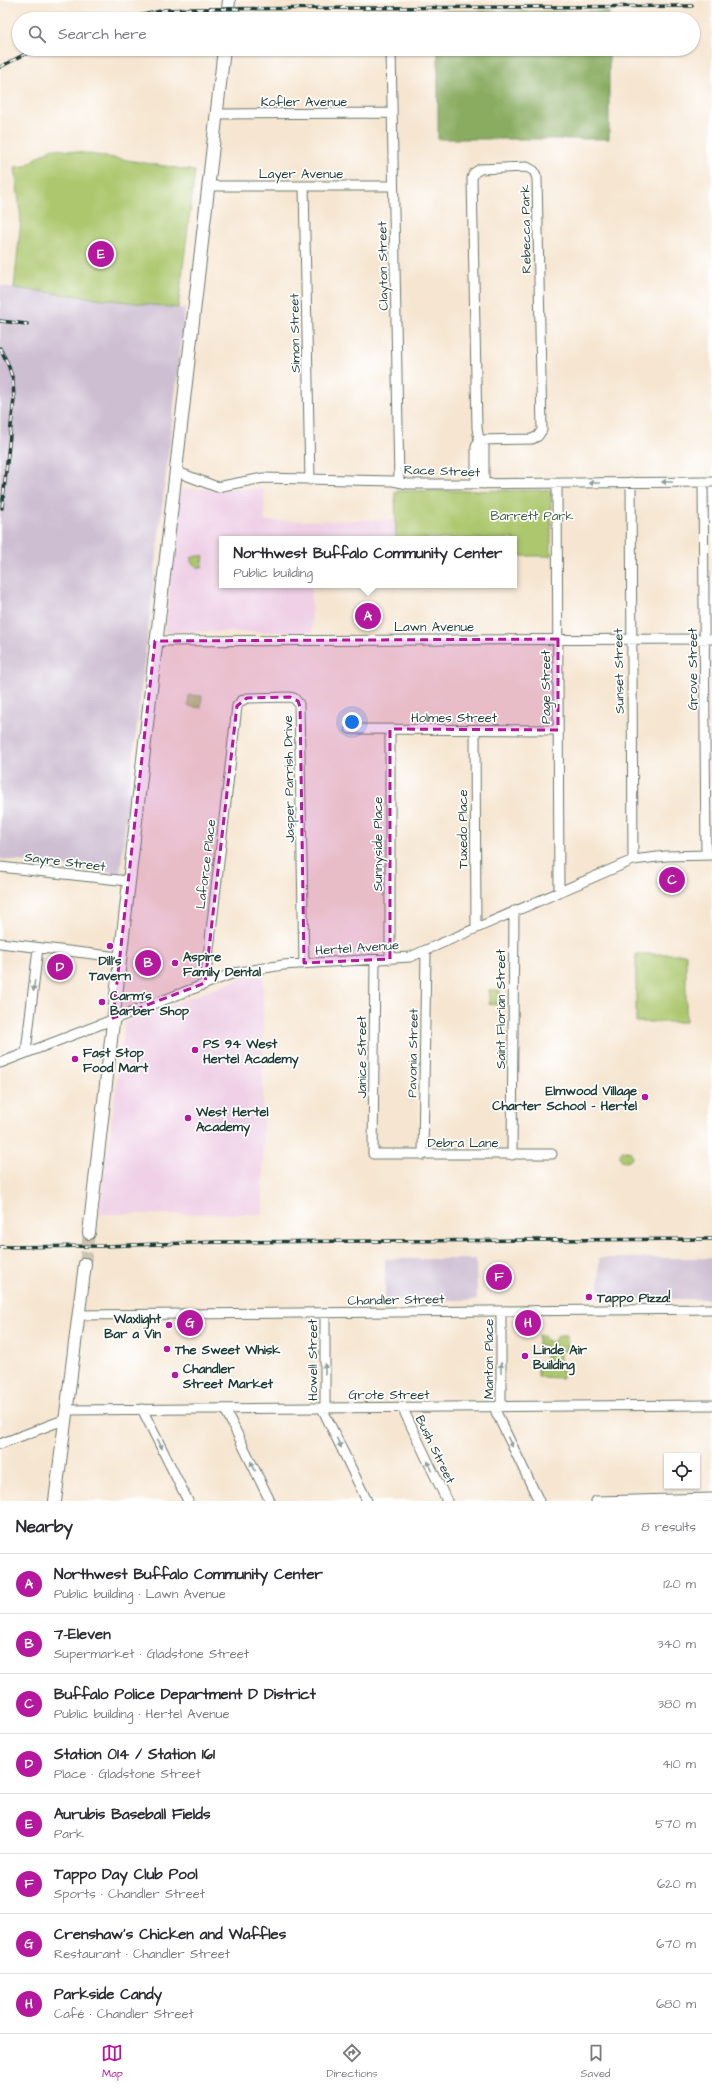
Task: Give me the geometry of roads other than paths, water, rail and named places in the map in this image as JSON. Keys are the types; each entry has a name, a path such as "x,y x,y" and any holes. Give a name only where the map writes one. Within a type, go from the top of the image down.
{"main road":[{"path":"228,12 229,0"},
{"path":"89,1233 174,470 223,56"},
{"path":"56,1501 85,1264"}],"street":[{"name":"Clayton Street","path":"391,56 400,482"},
{"name":"Kofler Avenue","path":"216,114 392,114"},
{"name":"Rebecca Park","path":"479,440 532,439 538,436 542,430 537,178 534,171 527,167 480,169 476,171 472,178 477,428 479,440 484,447 480,484"},
{"name":"Layer Avenue","path":"208,186 394,186"},
{"name":"Simon Street","path":"304,186 310,480"},
{"name":"Race Street","path":"174,470 217,487 262,478 400,482 408,484 708,482"},
{"name":"Sunset Street","path":"631,482 633,860"},
{"name":"Grove Street","path":"708,482 709,855"},
{"name":"Page Street","path":"557,484 559,891"},
{"name":"Lawn Avenue","path":"155,641 708,639"},
{"name":"Jasper Parrish Drive","path":"232,747 237,706 241,700 247,698 290,697 298,701 300,707 304,964"},
{"name":"Holmes Street","path":"350,729 558,730"},
{"name":"Sunnyside Place","path":"390,730 390,959"},
{"name":"Tuxedo Place","path":"475,730 476,928"},
{"name":"Laforce Place","path":"205,983 232,747"},
{"name":"Hertel Avenue","path":"0,1063 113,1018 234,973 258,967 410,957 633,860 666,856 709,855"},
{"name":"Sayre Street","path":"0,867 128,881"},
{"name":"Saint Florian Street","path":"512,1155 514,911"},
{"path":"0,943 119,957"},
{"path":"26,1052 38,948"},
{"name":"Pavonia Street","path":"423,1155 426,951"},
{"name":"Janice Street","path":"373,1154 375,960"},
{"name":"Debra Lane","path":"373,1154 552,1154"},
{"name":"Chandler Street","path":"79,1315 712,1309"},
{"name":"Manton Place","path":"500,1311 498,1407 496,1412 539,1501"},
{"name":"Howell Street","path":"325,1313 324,1408 367,1501"},
{"name":"Grote Street","path":"0,1444 66,1414 142,1409 712,1405"},
{"name":"Bush Street","path":"402,1407 447,1501"},
{"path":"142,1409 188,1501"},
{"path":"225,1409 270,1501"},
{"path":"596,1501 712,1498"}],"water":[{"path":"493,1273 506,1273 506,1281 493,1281"}],"tunnel":[{"path":"85,1264 89,1233"}],"railway":[{"path":"156,12 165,10 193,9 692,6"},
{"path":"0,67 21,56"},
{"path":"0,321 27,324"},
{"path":"0,348 8,364 13,380 14,399 2,508"},
{"path":"0,1247 104,1246 216,1242 712,1239"}],"place":[{"name":"Aurubis Baseball Fields","path":"101,254"},
{"name":"Northwest Buffalo Community Center","path":"368,616"},
{"name":"Buffalo Police Department D District","path":"672,880"},
{"name":"Dill's Tavern","path":"110,946"},
{"name":"7-Eleven","path":"148,963"},
{"name":"Aspire Family Dental","path":"175,963"},
{"name":"Station 014 / Station 161","path":"60,967"},
{"name":"Carm's Barber Shop","path":"102,1002"},
{"name":"PS 94 West Hertel Academy","path":"195,1050"},
{"name":"Fast Stop Food Mart","path":"75,1059"},
{"name":"Elmwood Village Charter School - Hertel","path":"645,1097"},
{"name":"West Hertel Academy","path":"188,1118"},
{"name":"Tappo Day Club Pool","path":"499,1277"},
{"name":"Tappo Pizza!","path":"589,1297"},
{"name":"Crenshaw's Chicken and Waffles","path":"190,1323"},
{"name":"Parkside Candy","path":"528,1323"},
{"name":"Waxlight Bar a Vin","path":"169,1325"},
{"name":"The Sweet Whisk","path":"167,1349"},
{"name":"Linde Air Building","path":"525,1356"},
{"name":"Chandler Street Market","path":"175,1375"}],"park label":[{"name":"Barrett Park","path":"532,515"}]}
